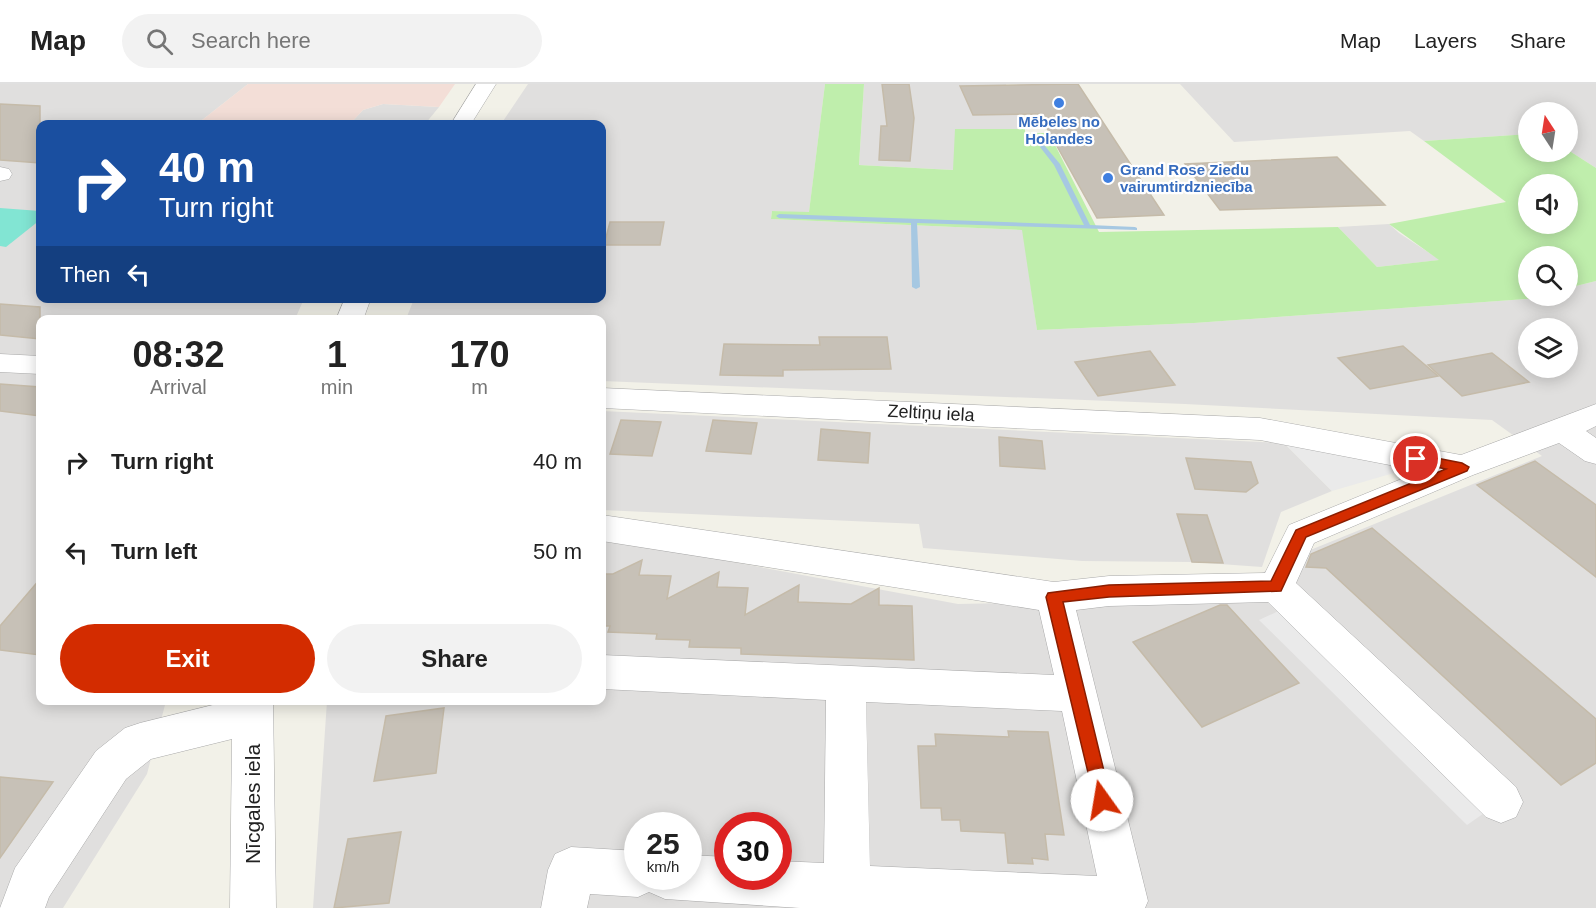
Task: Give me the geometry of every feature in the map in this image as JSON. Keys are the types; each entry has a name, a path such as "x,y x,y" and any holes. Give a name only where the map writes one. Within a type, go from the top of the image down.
{"street":[{"path":"464,120 486,84"},
{"path":"0,363 36,365"},
{"name":"Zeltiņu iela","path":"606,398 1260,429 1462,467"},
{"path":"1276,587 1301,534 1462,467 1562,430 1596,414"},
{"path":"1562,430 1596,453"},
{"path":"606,529 1054,597 1109,591 1276,587 1501,802"},
{"path":"702,880 846,898 1125,901 1054,597"},
{"path":"606,672 1078,694"},
{"path":"846,683 846,898"},
{"path":"22,908 31,884 111,765 140,742 252,708"},
{"name":"Nīcgales iela","path":"252,708 253,908"},
{"path":"564,908 571,870 624,873"}],"shaded area":[{"path":"0,84 248,84 202,120 36,120 36,303 302,303 297,315 36,315 36,705 165,705 147,774 63,908 0,908"},
{"path":"248,84 455,84 439,107 383,104 363,110 354,120 202,120"},
{"path":"528,84 825,84 809,213 772,211 771,219 1023,230 1037,330 1194,323 1518,300 1518,306 1578,306 1578,286 1596,281 1596,908 313,908 327,705 606,705 606,542 695,555 958,604 1210,599 1298,555 1542,456 1492,420 1185,404 606,381 606,315 408,315 412,303 606,303 606,120 504,120"},
{"path":"864,84 1006,84 1025,129 956,129 954,170 859,165"},
{"path":"1180,84 1596,84 1596,168 1578,156 1578,102 1518,102 1518,135 1424,141 1410,131 1234,142"},
{"path":"383,104 439,107 428,120 354,120 363,110"},
{"path":"0,208 36,211 36,223 6,247 0,246"},
{"path":"1389,224 1440,260 1377,267 1338,227"},
{"path":"606,411 1284,443 1332,491 1281,512 1262,567 1192,562 1082,561 923,548 919,524 606,510"},
{"path":"1284,443 1411,468 1332,491"},
{"path":"1307,598 1513,793 1467,825 1259,620"}],"green space":[{"path":"825,84 864,84 859,165 953,170 955,129 1025,129 1025,133 1049,133 1099,232 1338,227 1377,267 1439,260 1389,224 1506,202 1424,141 1518,135 1518,162 1578,162 1578,156 1596,168 1596,281 1578,286 1578,246 1518,246 1518,300 1194,323 1037,330 1022,230 771,219 772,211 809,212"}],"building":[{"path":"882,84 909,84 914,118 910,161 879,160 881,126 887,126"},
{"path":"1078,84 1164,215 1097,218 1039,114 973,115 960,86"},
{"path":"0,104 40,106 40,120 36,120 36,163 0,160"},
{"path":"1337,157 1385,205 1220,210 1185,164"},
{"path":"610,222 664,222 660,245 606,245"},
{"path":"0,304 40,307 40,315 36,315 36,339 0,335"},
{"path":"819,337 887,337 891,369 783,370 783,376 720,375 724,344 820,345"},
{"path":"1403,346 1438,376 1370,389 1338,358"},
{"path":"1150,351 1175,385 1098,396 1075,362"},
{"path":"1492,353 1518,373 1518,378 1524,378 1529,382 1462,396 1428,365"},
{"path":"0,384 36,387 36,416 0,411"},
{"path":"621,420 661,422 652,456 610,454"},
{"path":"713,420 757,423 751,454 706,451"},
{"path":"821,429 870,433 868,463 818,460"},
{"path":"999,437 1042,441 1045,469 1000,466"},
{"path":"1186,458 1251,462 1258,483 1246,492 1195,489"},
{"path":"1535,461 1596,505 1596,577 1477,485"},
{"path":"1177,514 1207,515 1223,563 1192,562"},
{"path":"1372,528 1596,719 1596,763 1561,785 1326,568 1306,567 1311,554"},
{"path":"642,560 639,575 671,576 667,599 719,572 717,587 748,588 745,615 799,585 798,602 851,604 879,588 879,605 912,606 914,660 741,654 741,648 689,647 690,640 656,639 657,634 608,632 610,626 606,626 606,574 613,574"},
{"path":"36,584 36,654 0,650 0,626"},
{"path":"1220,605 1227,605 1299,683 1202,727 1133,642"},
{"path":"444,708 436,773 374,781 386,716"},
{"path":"1008,731 1048,732 1064,835 1045,834 1048,860 1032,858 1033,864 1008,863 1005,833 961,831 960,820 942,820 941,808 921,808 918,746 936,746 935,734 1009,737"},
{"path":"0,777 53,782 0,858"},
{"path":"401,832 389,903 334,908 348,839"}],"waterway":[{"path":"1042,146 1057,164 1088,227"},
{"path":"779,216 1135,229"},
{"path":"914,221 916,287"}],"place":[{"name":"Mēbeles no Holandes","path":"1059,103"},
{"name":"Grand Rose Ziedu vairumtirdzniecība","path":"1108,178"}],"route":[{"path":"1102,800 1054,597 1109,591 1276,587 1301,534 1462,467 1416,459"}]}
